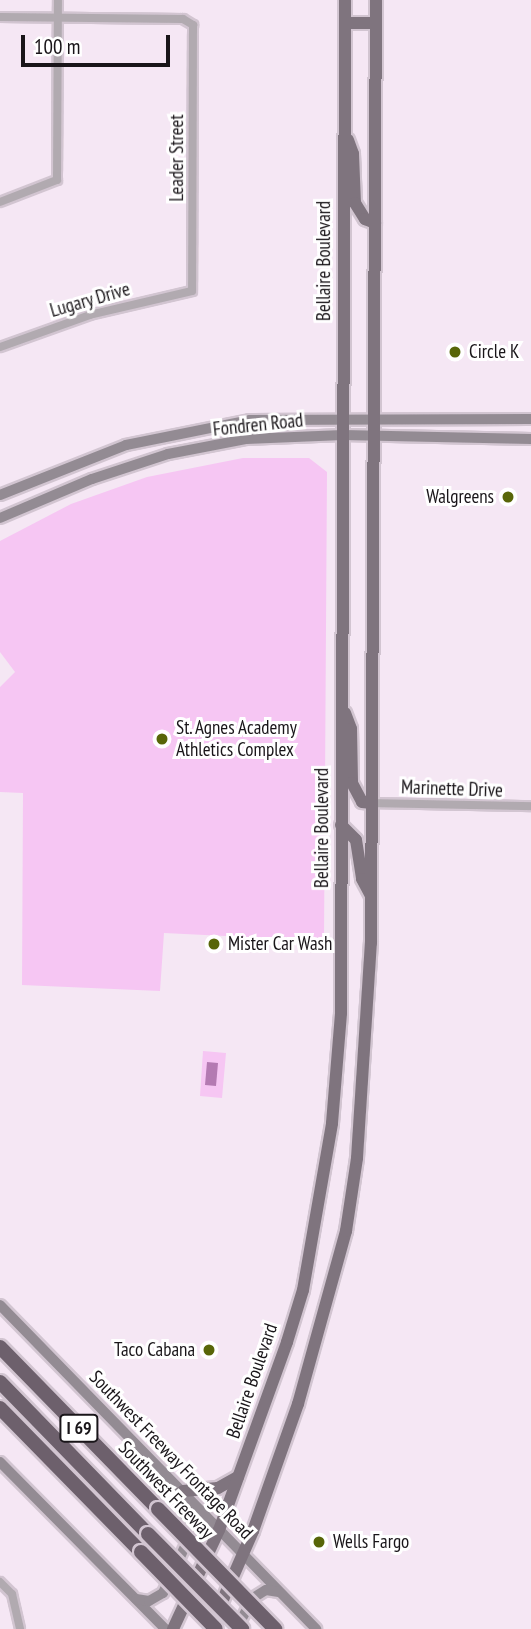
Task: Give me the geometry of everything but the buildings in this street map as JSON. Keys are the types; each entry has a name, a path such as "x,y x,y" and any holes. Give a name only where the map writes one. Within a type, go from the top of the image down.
{"highway":[{"name":"Southwest Freeway","path":"0,1348 275,1629"},
{"path":"0,1382 242,1629"},
{"name":"I 69","path":"0,1408 216,1629"}],"main road":[{"name":"Bellaire Boulevard","path":"173,1629 219,1530 303,1290 328,1154 340,1050 345,0"},
{"path":"210,1629 243,1554 292,1423 346,1231 366,1067 372,803 376,0"},
{"path":"345,23 376,23"},
{"path":"344,130 353,154 355,203 365,219 375,223"},
{"name":"Fondren Road","path":"0,495 88,458 164,434 250,420 343,416 531,419"},
{"path":"164,434 168,454"},
{"name":"Fondren Road","path":"0,518 92,479 168,454 246,439 342,435 531,439"},
{"path":"342,703 351,729 354,790 362,802 372,803"},
{"path":"341,825 356,840 364,888 371,897"},
{"name":"Southwest Freeway Frontage Road","path":"0,1305 316,1629"},
{"path":"0,1462 165,1629"},
{"path":"136,1599 149,1601 163,1592 188,1540 183,1491 218,1488 238,1478"},
{"path":"236,1629 253,1598 266,1590 279,1592"}],"street":[{"path":"0,202 57,180 58,0"},
{"path":"0,17 58,17"},
{"name":"Leader Street","path":"58,17 183,19 193,25 192,291"},
{"name":"Lugary Drive","path":"0,347 90,315 192,291"},
{"name":"Marinette Drive","path":"372,803 531,806"},
{"path":"0,1582 8,1590 21,1618 20,1629"}],"shaded area":[{"name":"St. Agnes Academy Athletics Complex","path":"243,458 309,458 327,472 324,941 164,933 160,991 22,985 23,793 0,792 0,687 15,672 0,652 0,541 71,504 147,477"},
{"path":"203,1051 226,1053 222,1098 200,1096"},
{"path":"207,1062 218,1063 216,1086 205,1085"}],"place":[{"name":"Circle K","path":"455,352"},
{"name":"Walgreens","path":"508,497"},
{"name":"St. Agnes Academy Athletics Complex","path":"162,739"},
{"name":"Mister Car Wash","path":"214,944"},
{"name":"Taco Cabana","path":"209,1350"},
{"name":"Wells Fargo","path":"319,1542"}]}
